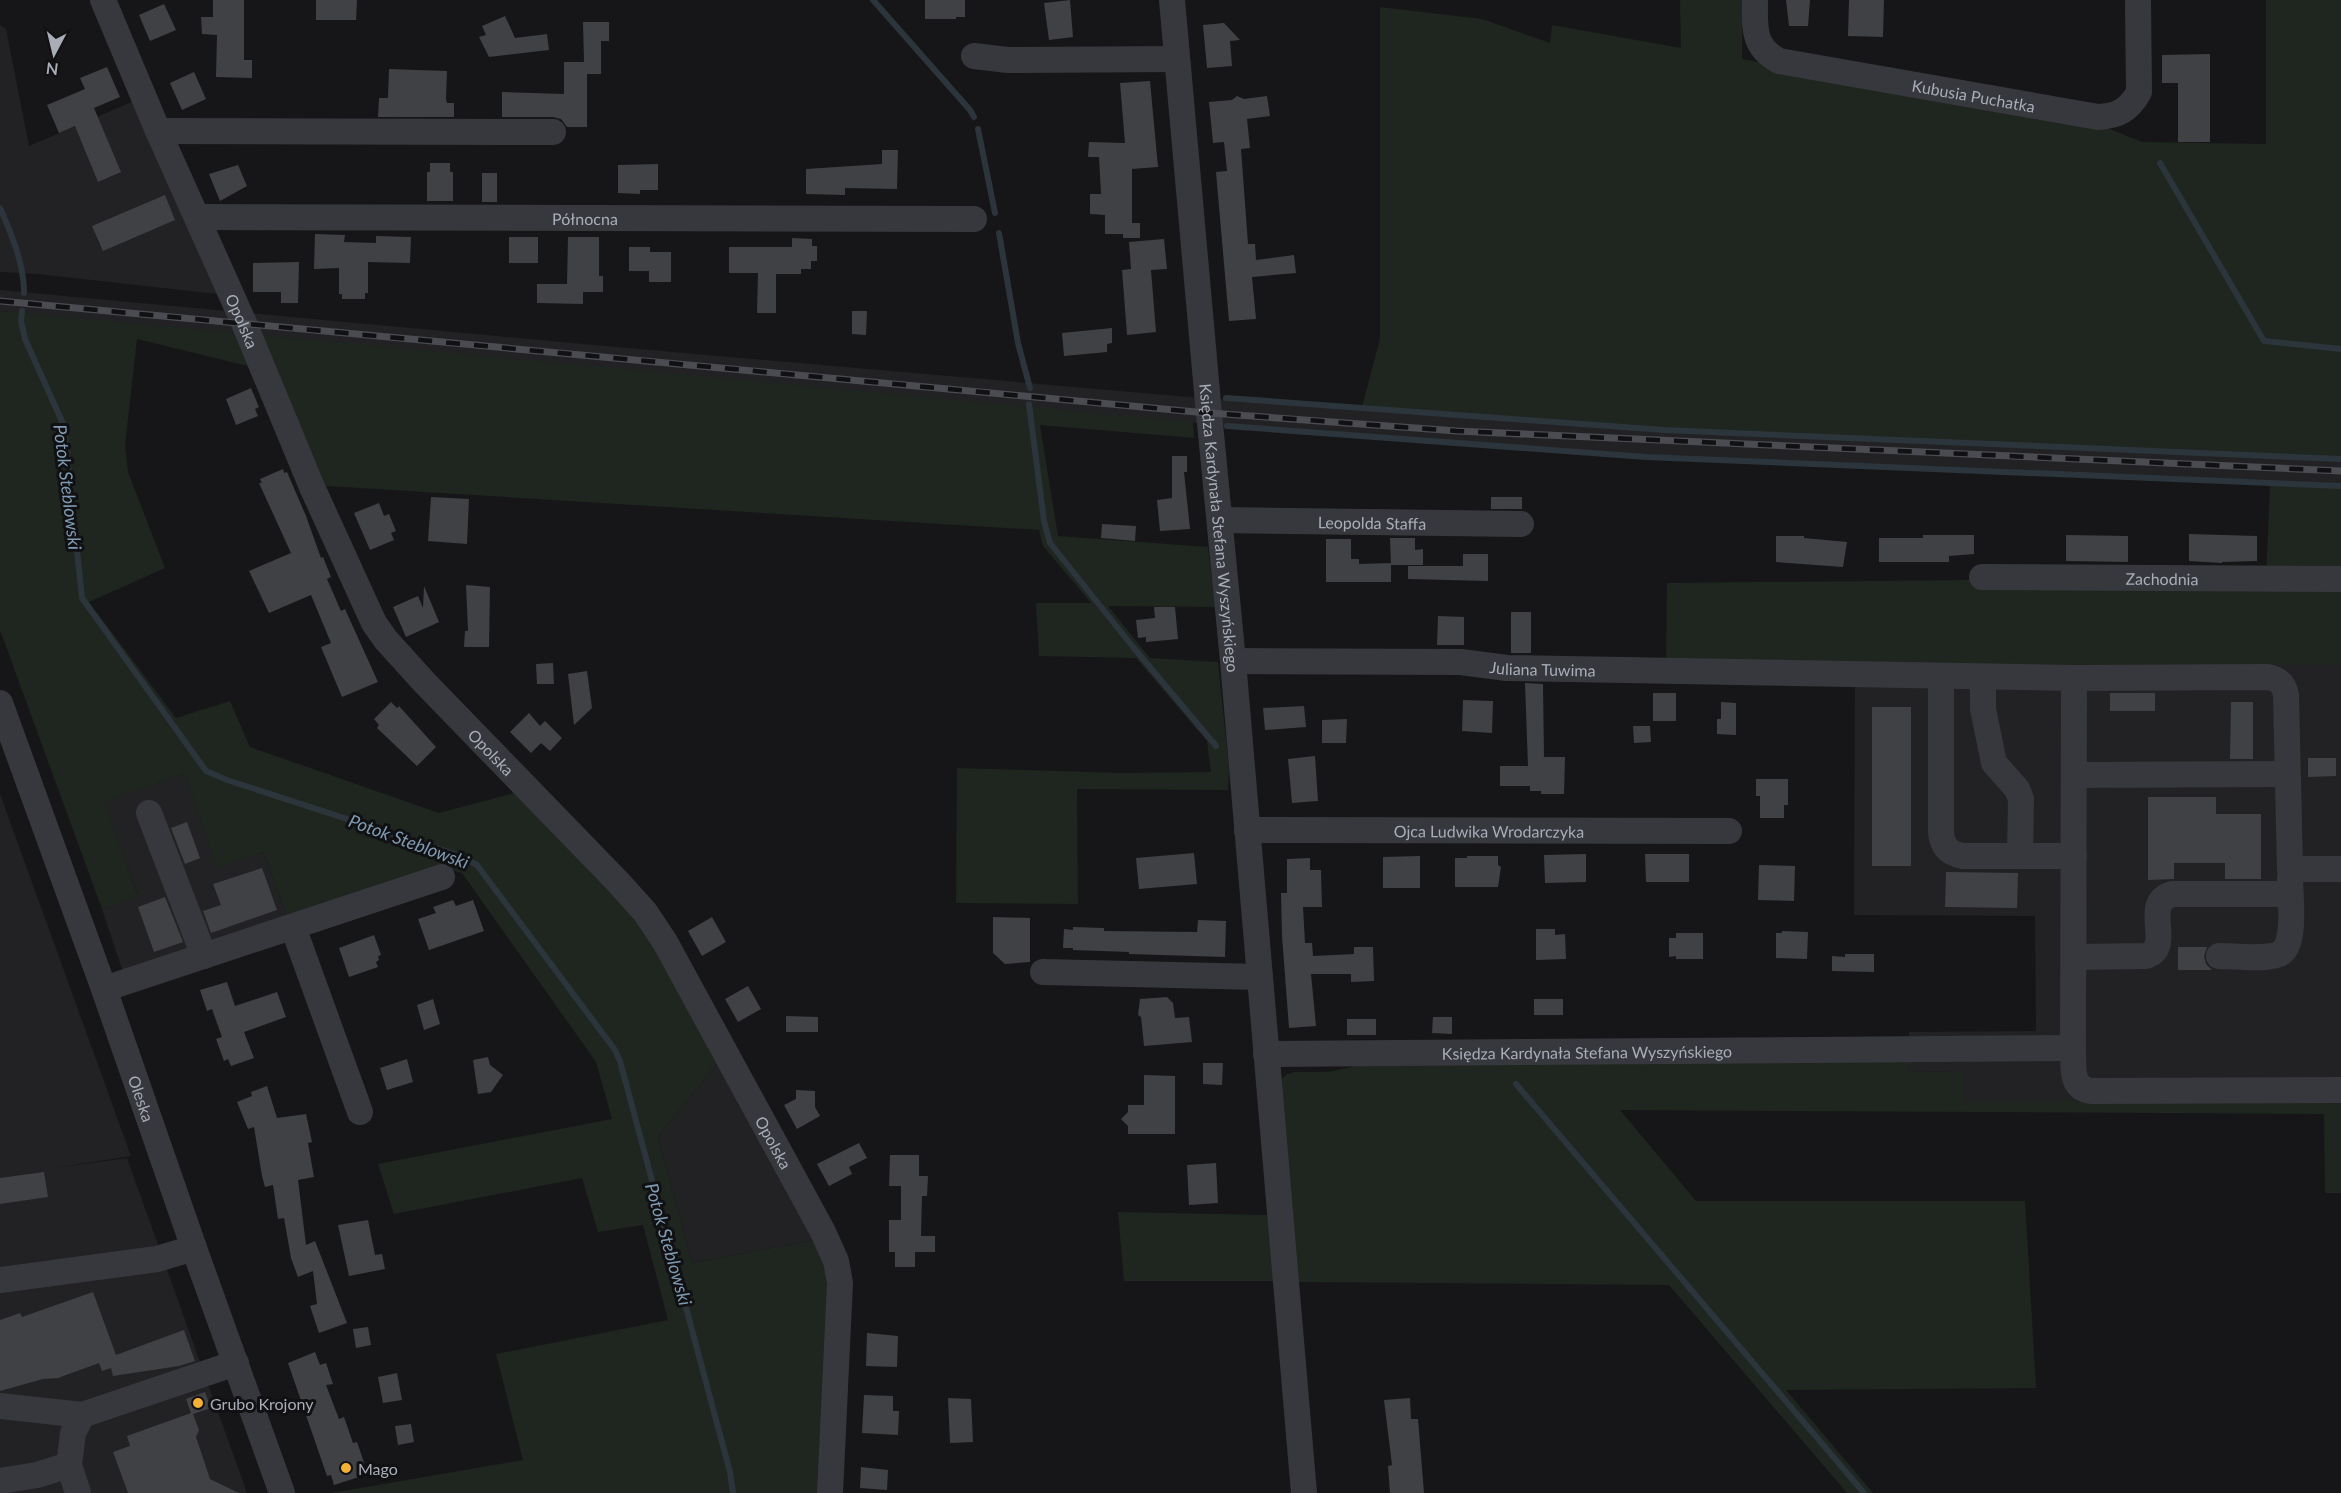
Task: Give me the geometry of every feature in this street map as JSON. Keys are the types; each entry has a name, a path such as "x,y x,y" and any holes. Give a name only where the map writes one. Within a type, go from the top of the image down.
{"street":[{"name":"Opolska","path":"103,0 244,323 312,487 379,631 425,684 645,912 665,942 823,1232 836,1261 840,1283 830,1493"},
{"name":"Księdza Kardynała Stefana Wyszyńskiego","path":"1172,0 1233,661 1304,1493"},
{"name":"Kubusia Puchatka","path":"1755,0 1759,45 1767,54 1779,61 2098,117 2112,117 2122,112 2132,105 2139,92 2138,0"},
{"path":"974,56 1008,60 1178,59"},
{"path":"158,130 553,132"},
{"name":"Północna","path":"196,217 974,219"},
{"name":"Leopolda Staffa","path":"1220,520 1521,524"},
{"name":"Zachodnia","path":"1982,577 2341,579"},
{"name":"Juliana Tuwima","path":"1233,661 1461,662 1507,668 1765,671 1854,675 2277,679 2286,695 2288,774"},
{"path":"1941,676 1941,832 1944,846 1948,851 1963,856 2074,856"},
{"path":"1983,677 1983,709 1994,763 2017,789 2020,799 2020,856"},
{"path":"2074,678 2073,1048 2075,1082 2087,1091 2341,1090"},
{"name":"Oleska","path":"0,703 5,730 104,989 282,1493"},
{"path":"2074,775 2288,774 2290,942 2283,952 2271,956 2219,956"},
{"path":"149,813 204,956"},
{"name":"Ojca Ludwika Wrodarczyka","path":"1247,830 1729,831"},
{"path":"2074,957 2145,956 2152,953 2158,945 2159,904 2165,896 2290,881 2341,868"},
{"path":"104,989 442,877"},
{"path":"293,927 360,1112"},
{"path":"1043,972 1260,977"},
{"name":"Księdza Kardynała Stefana Wyszyńskiego","path":"1266,1054 2073,1048"},
{"path":"0,1280 157,1259 194,1248"},
{"path":"0,1406 82,1415 236,1362"},
{"path":"78,1493 69,1465 73,1433 82,1415"},
{"path":"0,1481 37,1475 69,1465"}],"shaded area":[{"path":"1680,0 1742,0 1742,59 2100,125 2142,142 2266,144 2266,0 2341,0 2341,459 1664,430 1362,407 1380,339 1380,7 1482,19 1550,43 1552,25 1681,48"},
{"path":"0,25 6,29 29,146 134,101 217,294 38,274 0,272"},
{"path":"0,290 1189,397 1664,430 2341,459 2341,486 1646,457 1227,426 0,311"},
{"path":"0,311 237,333 252,367 137,339 125,446 128,472 165,568 89,602 176,718 230,701 250,747 439,813 522,791 650,935 719,1061 658,1137 692,1263 814,1240 831,1277 822,1493 331,1493 523,1460 496,1354 668,1320 643,1225 598,1232 582,1178 394,1214 378,1164 612,1119 596,1062 462,873 436,866 287,916 263,852 217,868 184,774 105,802 138,896 102,909 0,630"},
{"path":"260,335 1193,422 1194,438 1040,425 1058,536 1208,547 1215,607 1108,606 1150,658 1218,662 1229,768 1228,790 1077,789 1078,904 956,903 957,768 1121,773 1211,772 1207,741 1136,658 1039,656 1036,603 1091,603 1043,546 1039,530 326,486"},
{"path":"2270,484 2341,486 2341,665 1966,665 1666,661 1667,583 1968,580 2266,583"},
{"path":"1855,664 2341,665 2341,1101 1962,1101 1963,1071 1909,1072 1909,1032 2036,1031 2035,916 1854,915"},
{"path":"184,774 217,867 263,852 287,916 123,972 102,909 138,895 104,802"},
{"path":"0,794 131,1156 54,1168 127,1158 247,1493 0,1493"},
{"path":"1909,1060 1909,1072 1963,1071 1963,1101 2341,1101 2341,1193 2325,1193 2324,1114 1620,1110 1696,1201 2025,1201 2036,1388 1786,1390 1873,1493 1847,1493 1669,1285 1294,1282 1281,1079 1287,1074 1328,1072 1374,1062"},
{"path":"719,1061 814,1240 692,1263 658,1137"},
{"path":"1118,1212 1269,1215 1277,1281 1124,1281"}],"building":[{"path":"213,0 244,0 244,60 252,60 252,78 216,77 217,35 202,34 201,17 213,17"},
{"path":"316,0 357,0 356,20 316,20"},
{"path":"925,0 965,0 965,17 925,19"},
{"path":"1070,0 1073,37 1049,40 1044,3"},
{"path":"1786,0 1810,0 1808,26 1789,26"},
{"path":"1849,0 1884,0 1883,37 1848,36"},
{"path":"164,4 176,30 150,41 139,15"},
{"path":"505,16 515,38 547,34 549,50 489,57 479,37 486,35 482,26"},
{"path":"583,22 609,22 609,41 601,41 601,74 587,74 587,127 567,127 561,119 553,117 502,117 502,92 564,94 564,62 584,62"},
{"path":"1224,23 1240,40 1230,41 1232,66 1207,68 1203,25"},
{"path":"2210,54 2210,142 2178,142 2178,83 2162,83 2162,55"},
{"path":"107,67 120,97 94,108 121,172 98,182 75,126 59,133 47,105 85,89 80,78"},
{"path":"389,69 447,71 446,99 447,103 454,103 454,117 378,117 379,98 388,98"},
{"path":"194,72 206,99 182,110 170,83"},
{"path":"1150,81 1158,167 1132,169 1132,223 1140,223 1140,238 1123,238 1123,234 1105,234 1105,215 1090,214 1090,194 1101,194 1099,157 1088,157 1089,142 1125,143 1120,83"},
{"path":"1237,96 1244,99 1267,96 1270,116 1247,119 1250,148 1241,149 1248,244 1255,244 1256,260 1294,255 1296,273 1252,277 1256,319 1229,321 1216,172 1227,171 1224,142 1213,143 1209,102 1232,100"},
{"path":"882,150 898,150 897,189 845,188 845,195 806,194 806,169 882,164"},
{"path":"430,163 450,163 450,172 453,172 453,201 427,201 427,172 430,172"},
{"path":"658,164 658,190 640,190 640,194 618,193 618,165"},
{"path":"238,165 247,186 220,201 209,174"},
{"path":"482,173 497,173 497,202 482,202"},
{"path":"165,195 175,220 103,251 92,226"},
{"path":"315,234 345,235 344,242 376,243 376,236 411,237 410,263 368,262 368,293 365,293 365,299 342,299 342,294 339,294 339,268 314,269"},
{"path":"509,237 538,237 538,263 509,263"},
{"path":"568,237 599,237 599,276 603,276 603,292 583,292 583,304 537,303 537,284 567,284"},
{"path":"792,238 812,239 812,246 817,246 817,261 811,261 811,269 801,269 801,274 776,274 776,313 757,313 758,273 729,273 729,247 792,247"},
{"path":"1164,239 1167,269 1151,270 1156,332 1127,335 1122,270 1131,269 1129,242"},
{"path":"629,247 650,247 650,252 671,252 671,282 649,282 649,271 629,271"},
{"path":"299,262 298,303 281,303 281,292 253,292 253,263"},
{"path":"852,311 867,311 866,335 852,334"},
{"path":"1112,328 1112,343 1107,344 1107,352 1064,356 1062,333"},
{"path":"251,388 259,407 255,409 258,416 236,425 226,399"},
{"path":"1172,456 1187,456 1187,472 1184,472 1190,529 1160,531 1157,500 1172,498"},
{"path":"283,469 284,473 287,472 321,558 323,557 331,577 327,579 341,611 345,609 378,682 342,697 321,647 331,643 311,595 269,613 249,571 291,553 259,483 262,483 260,479"},
{"path":"431,497 469,499 467,544 428,541"},
{"path":"1491,497 1522,497 1522,509 1491,509"},
{"path":"379,503 384,516 389,514 396,531 391,533 394,540 370,550 354,513"},
{"path":"1102,524 1136,526 1135,541 1101,538"},
{"path":"2189,534 2257,536 2257,561 2222,563 2189,561"},
{"path":"1923,535 1974,535 1974,554 1949,556 1949,562 1879,562 1879,538 1923,538"},
{"path":"2066,535 2128,536 2128,562 2066,561"},
{"path":"1776,536 1804,536 1804,538 1847,542 1843,567 1776,562"},
{"path":"1390,538 1415,538 1415,550 1423,549 1423,565 1391,565"},
{"path":"1326,539 1351,539 1351,559 1359,559 1359,564 1391,563 1391,582 1326,582"},
{"path":"1463,554 1488,554 1488,581 1408,579 1408,566 1463,566"},
{"path":"466,585 490,587 489,647 464,647 465,631 468,631"},
{"path":"424,586 439,622 406,637 393,607 418,596 423,608"},
{"path":"1154,607 1175,607 1178,639 1146,642 1146,637 1138,638 1136,620 1155,618"},
{"path":"1511,612 1531,612 1531,653 1511,653"},
{"path":"1438,616 1464,617 1464,645 1437,645"},
{"path":"553,663 554,684 537,684 536,664"},
{"path":"587,671 592,708 574,725 568,674"},
{"path":"1525,683 1543,684 1544,757 1565,757 1564,794 1541,794 1541,791 1530,791 1530,786 1500,786 1500,766 1528,766"},
{"path":"1653,693 1676,693 1676,721 1653,721"},
{"path":"2110,693 2155,693 2155,711 2110,711"},
{"path":"1463,700 1493,701 1492,733 1462,731"},
{"path":"391,702 397,708 399,706 436,747 417,766 377,728 379,725 374,719"},
{"path":"1721,702 1736,703 1736,735 1717,734 1717,719 1721,719"},
{"path":"2231,702 2253,702 2253,759 2230,759"},
{"path":"1304,706 1306,727 1265,730 1263,708"},
{"path":"1872,707 1911,707 1911,866 1872,866"},
{"path":"529,713 540,726 545,721 562,738 550,751 541,743 531,753 510,732"},
{"path":"1347,719 1346,743 1322,743 1322,720"},
{"path":"1633,726 1650,726 1651,742 1634,743"},
{"path":"1315,756 1318,801 1292,803 1288,759"},
{"path":"2308,758 2336,758 2336,776 2308,777"},
{"path":"1756,779 1788,779 1788,805 1784,805 1784,818 1760,818 1760,796 1756,796"},
{"path":"2148,797 2216,797 2216,814 2261,814 2261,879 2225,879 2225,863 2174,863 2174,879 2148,880"},
{"path":"187,822 200,858 185,864 171,828"},
{"path":"1194,853 1197,884 1139,889 1136,858"},
{"path":"1586,854 1586,882 1545,883 1544,855"},
{"path":"1645,854 1689,854 1689,882 1646,882"},
{"path":"1420,856 1420,888 1383,888 1383,857"},
{"path":"1467,856 1498,856 1498,865 1501,867 1498,887 1455,887 1455,858 1467,858"},
{"path":"1310,858 1310,870 1321,870 1322,907 1303,907 1305,943 1312,943 1313,956 1354,954 1354,947 1373,947 1374,981 1351,982 1351,974 1311,974 1316,1026 1289,1028 1281,893 1287,893 1287,859"},
{"path":"1759,865 1795,866 1794,901 1758,900"},
{"path":"262,868 277,910 211,933 203,911 221,905 213,884"},
{"path":"1946,872 2018,873 2017,908 1945,907"},
{"path":"165,897 183,942 154,952 138,907"},
{"path":"453,900 456,906 473,900 484,931 429,950 418,919 436,913 433,907"},
{"path":"712,917 726,942 702,956 688,931"},
{"path":"993,917 1030,918 1030,962 1005,964 993,953"},
{"path":"1198,920 1226,921 1225,957 1129,954 1129,952 1063,948 1064,929 1073,930 1073,927 1104,928 1104,931 1197,932"},
{"path":"1536,929 1555,929 1555,935 1565,934 1566,959 1536,960"},
{"path":"1782,931 1808,932 1807,959 1776,958 1776,933 1782,933"},
{"path":"1676,933 1703,933 1703,959 1669,957 1669,938 1676,938"},
{"path":"374,935 381,955 378,956 379,960 376,962 378,967 349,977 339,948"},
{"path":"2178,947 2207,947 2204,956 2206,964 2212,970 2178,970"},
{"path":"1845,954 1874,954 1874,972 1832,971 1832,956 1845,957"},
{"path":"227,982 235,1006 277,992 286,1017 244,1032 254,1058 231,1066 228,1059 224,1061 216,1039 222,1037 212,1009 207,1011 200,990"},
{"path":"748,986 761,1009 738,1022 725,999"},
{"path":"1167,997 1173,1003 1175,1018 1189,1017 1192,1042 1144,1046 1141,1017 1138,1015 1140,999"},
{"path":"433,999 440,1024 424,1030 417,1005"},
{"path":"1534,999 1563,999 1563,1015 1534,1015"},
{"path":"786,1016 818,1017 818,1032 786,1032"},
{"path":"1433,1017 1452,1017 1452,1034 1432,1033"},
{"path":"1347,1019 1376,1019 1376,1035 1347,1035"},
{"path":"488,1057 490,1065 503,1075 491,1092 478,1094 473,1060"},
{"path":"407,1059 413,1082 387,1090 380,1068"},
{"path":"1203,1063 1223,1063 1222,1085 1203,1084"},
{"path":"1144,1075 1175,1076 1175,1134 1128,1134 1128,1126 1121,1119 1128,1112 1128,1105 1144,1105"},
{"path":"267,1086 277,1118 306,1114 312,1142 308,1143 314,1177 298,1180 306,1245 315,1241 347,1323 319,1333 310,1306 317,1304 313,1271 298,1277 291,1258 284,1218 278,1219 273,1185 265,1187 254,1127 248,1129 237,1102 252,1096 251,1092"},
{"path":"796,1090 815,1091 815,1107 820,1116 797,1129 784,1105 796,1099"},
{"path":"859,1143 867,1158 849,1167 852,1174 829,1186 817,1164"},
{"path":"890,1155 919,1155 919,1176 928,1176 927,1196 922,1196 921,1236 935,1236 935,1252 915,1252 915,1267 895,1267 895,1252 889,1252 889,1220 901,1220 901,1186 889,1186"},
{"path":"1216,1163 1218,1203 1189,1205 1187,1165"},
{"path":"44,1172 48,1197 0,1204 0,1178"},
{"path":"368,1220 375,1255 382,1254 385,1269 349,1276 338,1225"},
{"path":"93,1292 116,1355 184,1330 195,1361 179,1366 113,1376 111,1368 102,1371 99,1363 58,1378 43,1379 0,1391 0,1320 20,1313 22,1317"},
{"path":"368,1327 371,1345 356,1348 353,1329"},
{"path":"867,1333 898,1336 897,1367 866,1366"},
{"path":"315,1352 320,1365 326,1363 333,1384 326,1385 339,1419 344,1417 353,1443 357,1442 368,1474 334,1485 331,1475 327,1476 288,1363"},
{"path":"397,1373 402,1400 383,1403 378,1377"},
{"path":"205,1392 211,1408 193,1414 199,1430 196,1437 210,1479 239,1493 128,1493 113,1452 130,1446 127,1436 191,1413 186,1399"},
{"path":"864,1395 893,1396 893,1411 899,1411 898,1435 862,1433"},
{"path":"948,1398 971,1399 973,1442 950,1443"},
{"path":"1410,1398 1411,1419 1418,1419 1424,1493 1390,1493 1388,1466 1392,1465 1384,1400"},
{"path":"411,1424 414,1442 398,1445 395,1426"},
{"path":"861,1467 888,1470 887,1490 860,1488"}],"waterway":[{"path":"873,0 974,117"},
{"path":"978,129 995,213"},
{"path":"2160,163 2264,341 2341,349"},
{"name":"Potok Steblowski","path":"0,208 20,260 24,293"},
{"path":"999,233 1018,343 1030,388"},
{"name":"Potok Steblowski","path":"22,311 21,321 25,339 64,426 82,598 206,771 227,780 458,855 477,865 615,1050 620,1061 730,1472 733,1493"},
{"path":"1226,398 1664,430 2341,459"},
{"path":"1029,404 1044,521 1050,543 1216,746"},
{"path":"1227,426 1646,457 2341,486"},
{"path":"1516,1084 1864,1493"}],"railway":[{"path":"0,301 1196,412 1457,431 2341,471"}],"place":[{"name":"Grubo Krojony","path":"198,1403"},
{"name":"Mago","path":"346,1468"}]}
